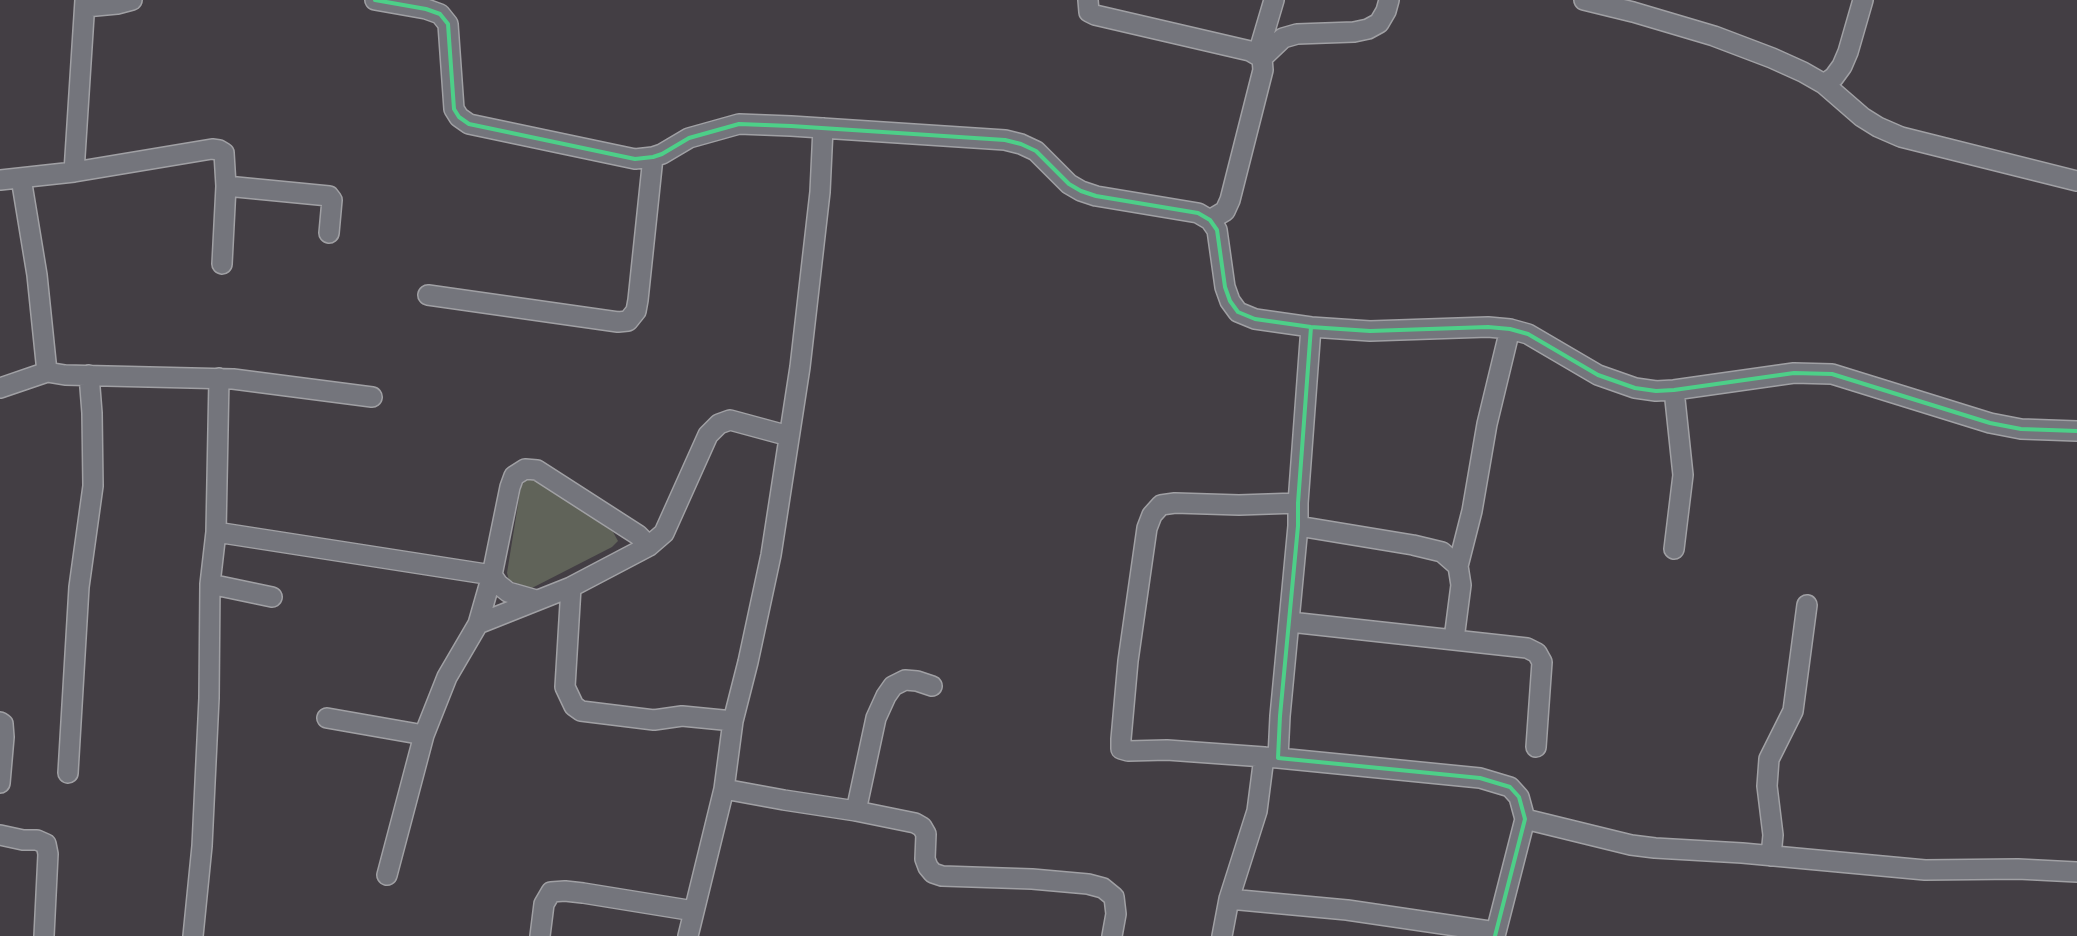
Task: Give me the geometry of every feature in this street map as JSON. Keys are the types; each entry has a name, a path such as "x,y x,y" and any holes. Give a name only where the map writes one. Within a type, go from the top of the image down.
{"street":[{"path":"74,172 85,3 117,4 132,0"},
{"path":"375,0 426,4 440,14 448,24 454,109 459,118 469,124 635,159 653,157 662,154 689,138 739,124 1005,140 1021,144 1036,151 1069,184 1081,191 1096,196 1198,213 1210,220 1217,230 1225,287 1230,301 1238,312 1255,319 1311,327 1370,331 1488,327 1510,329 1528,334 1598,375 1620,384 1656,391 1674,390 1794,373 1832,374 1990,423 2021,429 2077,431"},
{"path":"1088,0 1089,12 1100,17 1260,56"},
{"path":"1210,220 1225,210 1230,200 1263,70 1260,56 1274,0"},
{"path":"1260,56 1283,38 1297,34 1354,32 1368,29 1379,23 1386,11 1389,0"},
{"path":"1584,0 1633,12 1714,36 1772,58 1803,72 1824,84 1862,117 1878,127 1902,137 2077,181"},
{"path":"1824,84 1834,77 1845,59 1863,0"},
{"path":"688,936 724,788 733,721 748,662 770,555 800,367 820,192 823,128"},
{"path":"0,180 74,172 156,157 219,150 224,153 226,160 222,264"},
{"path":"428,296 628,321 636,311 638,300 653,157"},
{"path":"21,178 37,275 47,372"},
{"path":"226,186 329,196 332,200 329,233"},
{"path":"1222,936 1229,899 1257,811 1280,716 1298,526 1298,503 1311,327"},
{"path":"1454,639 1461,585 1458,566 1472,511 1487,424 1510,329"},
{"path":"0,388 47,372 65,375 219,378 372,396"},
{"path":"68,773 79,587 93,486 92,413 89,375"},
{"path":"193,936 202,846 209,698 210,584 216,532 219,378"},
{"path":"1674,390 1683,475 1674,549"},
{"path":"478,624 571,587 649,546 664,533 708,435 719,424 730,420 789,436"},
{"path":"387,875 424,735 447,677 478,624 492,575 511,481 519,472 525,469 531,468 543,473 638,535 649,546"},
{"path":"1229,899 1347,910 1495,934 1525,819 1519,797 1510,787 1495,782 1450,774 1271,757 1167,750 1128,751 1121,749 1128,661 1147,528 1152,515 1161,505 1174,503 1239,505 1298,503"},
{"path":"1298,526 1413,545 1442,552 1458,566"},
{"path":"216,532 492,575 498,584 508,592 536,600"},
{"path":"210,584 272,597"},
{"path":"571,587 565,687 574,706 581,711 654,720 682,716 733,721"},
{"path":"1771,856 1773,834 1767,786 1768,766 1793,711 1806,606"},
{"path":"1290,622 1527,648 1537,653 1542,662 1536,747"},
{"path":"856,811 876,718 886,696 893,686 905,680 917,681 932,686"},
{"path":"327,718 424,735"},
{"path":"0,722 3,724 4,738 0,783"},
{"path":"724,788 915,823 922,827 926,834 924,859 928,867 933,873 942,876 1032,879 1088,884 1103,888 1114,897 1116,914 1112,936"},
{"path":"1525,819 1639,846 1925,870 2018,869 2077,872"},
{"path":"0,835 23,840 37,840 46,844 48,854 44,936"},
{"path":"540,936 544,904 551,892 571,892 694,911"}],"shaded area":[{"path":"528,478 536,478 613,532 618,541 612,547 530,589 509,580 507,573 521,486"}],"cycle path":[{"path":"375,0 426,9 440,14 448,24 454,109 459,117 469,124 635,159 653,157 662,154 689,138 739,124 1005,140 1021,144 1036,151 1069,184 1081,191 1096,196 1198,213 1210,220 1217,230 1225,287 1230,301 1238,312 1255,319 1311,327 1370,331 1488,327 1510,329 1528,334 1598,375 1635,388 1656,391 1674,390 1794,373 1832,374 1990,423 2021,429 2077,431"},
{"path":"1311,327 1298,503 1298,526 1280,716 1278,758 1480,778 1510,787 1519,797 1525,819 1495,936"}]}
